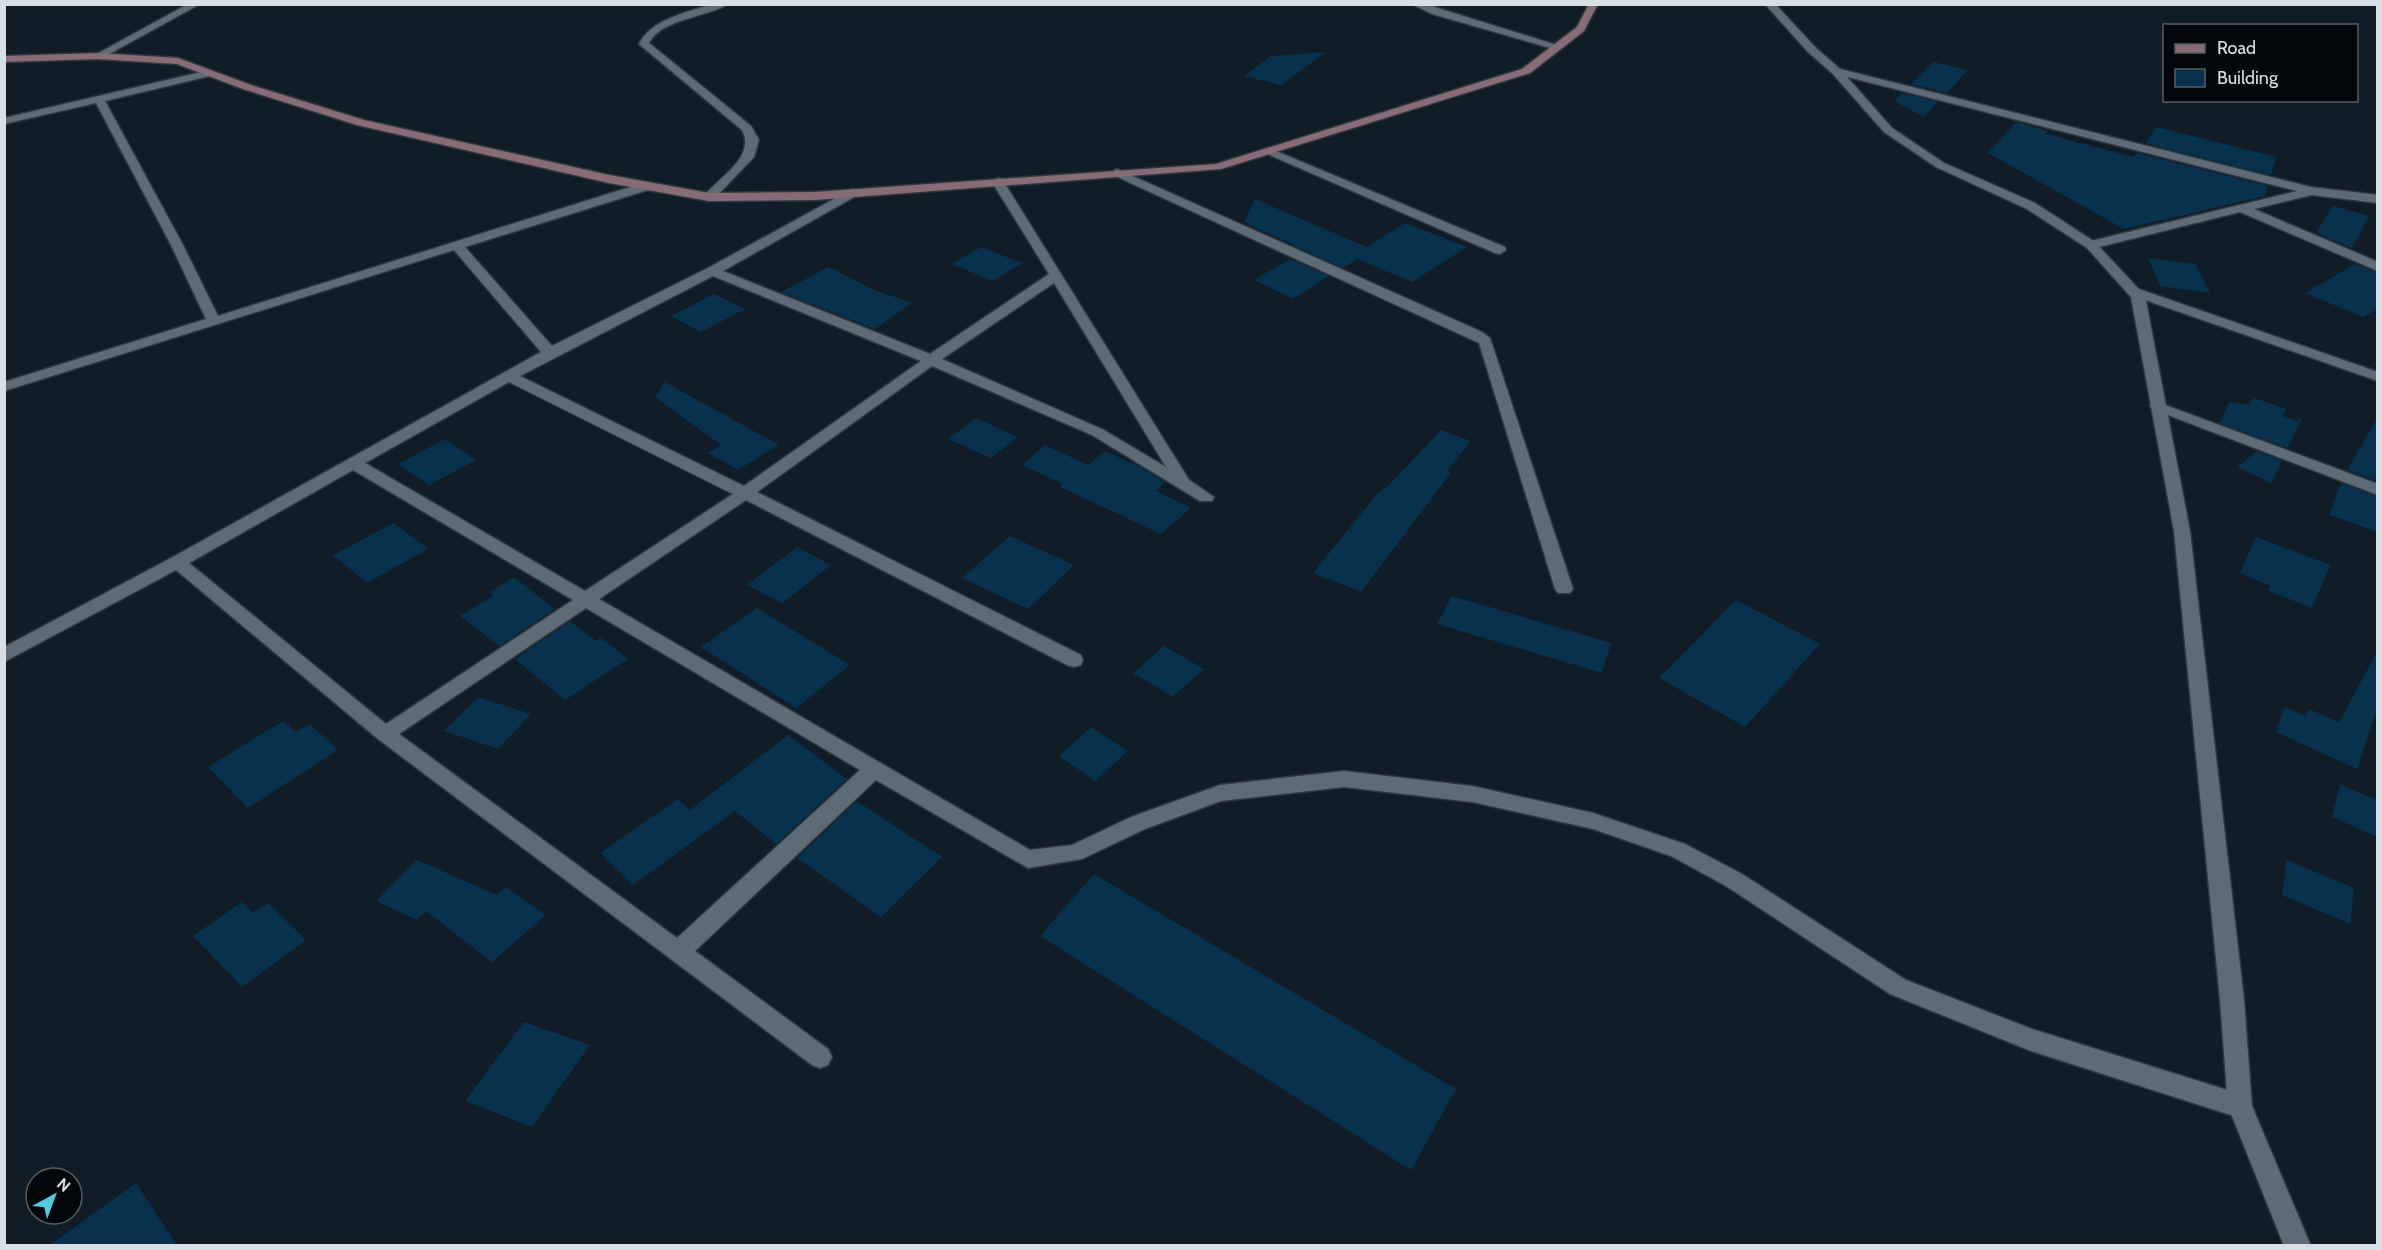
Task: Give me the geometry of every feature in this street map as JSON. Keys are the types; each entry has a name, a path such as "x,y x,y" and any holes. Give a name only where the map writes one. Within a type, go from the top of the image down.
{"main road":[{"path":"4,59 98,56 178,61 361,123 710,198 852,194 1217,167 1526,71 1581,29 1593,4"}],"street":[{"path":"98,56 196,4"},
{"path":"710,198 750,155 753,140 747,128 644,45 649,34 669,23 724,4"},
{"path":"1416,4 1435,12 1558,47"},
{"path":"1769,4 1812,50 1836,71 1888,130 1940,165 2031,206 2091,245 2138,296 2182,531 2232,999 2240,1106 2298,1245"},
{"path":"1836,71 2311,191 2378,199"},
{"path":"4,121 210,73"},
{"path":"99,99 177,245 214,322"},
{"path":"1269,151 1500,250"},
{"path":"1118,173 1477,335 1485,341 1564,589"},
{"path":"998,183 1184,483"},
{"path":"4,387 647,186"},
{"path":"2091,245 2311,191"},
{"path":"4,655 177,562 550,353 713,271 852,194"},
{"path":"2241,208 2378,267"},
{"path":"456,246 550,353"},
{"path":"713,271 931,360 1097,432 1206,497"},
{"path":"385,734 745,493 931,360 1055,276"},
{"path":"2133,291 2378,377"},
{"path":"510,377 1074,660"},
{"path":"2157,406 2378,490"},
{"path":"354,463 585,601 1028,859 1075,853 1138,823 1220,793 1344,779 1472,794 1593,821 1678,850 1725,875 1898,987 2031,1040 2240,1106"},
{"path":"177,562 385,734 820,1057"},
{"path":"678,951 874,770"}],"building":[{"path":"1326,52 1281,85 1244,76 1271,56"},
{"path":"1933,62 1968,70 1947,93 1911,84"},
{"path":"1902,93 1938,102 1924,117 1894,101"},
{"path":"2016,122 2048,131 2045,134 2134,157 2137,153 2268,186 2265,196 2124,229 1988,153"},
{"path":"2157,127 2276,157 2271,175 2145,143"},
{"path":"1255,199 1367,247 1405,223 1467,247 1412,282 1357,259 1343,268 1244,222"},
{"path":"2333,206 2369,216 2352,248 2316,233"},
{"path":"981,247 1022,263 993,281 952,264"},
{"path":"2148,258 2196,264 2210,293 2160,286"},
{"path":"1290,259 1329,276 1293,299 1254,280"},
{"path":"2355,264 2378,273 2378,309 2363,317 2305,293"},
{"path":"829,267 872,289 912,303 875,329 781,292"},
{"path":"714,294 745,309 701,332 671,316"},
{"path":"665,382 779,445 738,470 708,453 721,445 655,397"},
{"path":"2254,398 2287,409 2283,416 2297,421 2302,418 2288,448 2219,423 2230,402 2249,405"},
{"path":"2378,417 2378,481 2347,470"},
{"path":"976,418 1018,437 991,458 948,439"},
{"path":"1441,430 1471,441 1447,471 1451,473 1361,592 1313,573 1382,488 1385,489"},
{"path":"445,439 476,460 429,485 398,464"},
{"path":"1045,445 1088,465 1105,451 1142,468 1165,482 1156,491 1191,508 1161,534 1060,487 1063,484 1022,465"},
{"path":"2257,451 2282,461 2271,483 2237,467"},
{"path":"2341,483 2378,497 2378,532 2329,515"},
{"path":"394,523 428,549 367,583 333,555"},
{"path":"1010,536 1074,565 1028,609 962,578"},
{"path":"2256,537 2330,565 2312,608 2269,591 2271,586 2240,573"},
{"path":"797,547 831,565 782,603 747,585"},
{"path":"514,577 555,609 499,646 460,616 494,595 490,592"},
{"path":"1452,596 1611,643 1602,673 1437,624"},
{"path":"1736,600 1820,644 1745,727 1659,678"},
{"path":"757,608 850,665 796,708 701,647"},
{"path":"570,621 596,641 601,638 628,659 565,700 515,659"},
{"path":"1164,646 1204,669 1173,697 1133,673"},
{"path":"2378,650 2378,706 2357,769 2276,732 2285,707 2306,716 2309,709 2339,722"},
{"path":"478,697 531,714 498,749 444,731"},
{"path":"283,721 296,732 310,724 338,750 248,808 208,767"},
{"path":"1091,727 1128,751 1095,781 1059,756"},
{"path":"788,735 847,779 776,844 735,811 633,885 600,853 678,799 690,810"},
{"path":"2340,784 2378,801 2378,837 2332,817"},
{"path":"857,801 942,857 881,917 797,858"},
{"path":"417,860 497,895 506,887 546,915 492,962 426,911 417,920 376,901"},
{"path":"2287,860 2354,888 2350,924 2282,895"},
{"path":"1094,874 1456,1089 1411,1170 1040,936"},
{"path":"242,902 253,913 268,903 306,940 242,987 193,936"},
{"path":"524,1022 590,1045 532,1127 465,1101"},
{"path":"136,1183 177,1245 50,1245 76,1226 84,1226 84,1220"}]}
